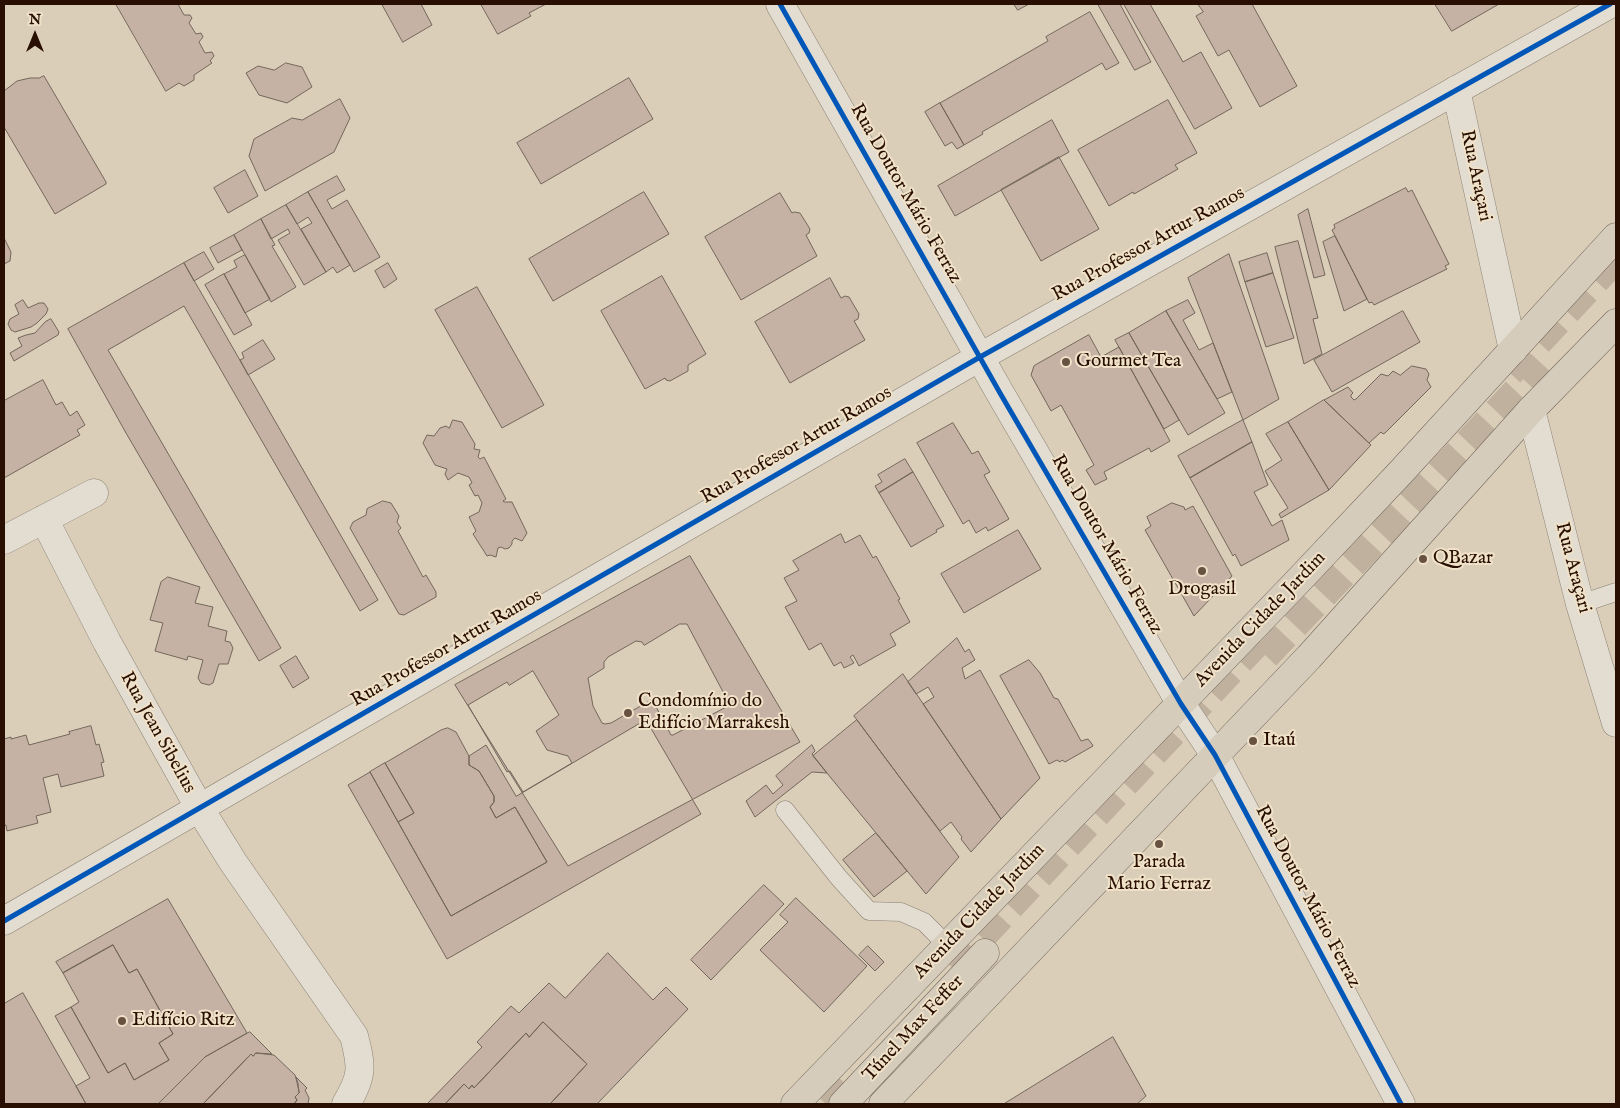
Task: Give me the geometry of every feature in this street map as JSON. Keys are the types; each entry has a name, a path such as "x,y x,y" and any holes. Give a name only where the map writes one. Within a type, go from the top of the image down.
{"highway":[{"name":"Avenida Cidade Jardim","path":"795,1104 1181,704 1401,472 1616,237"},
{"path":"889,1102 1309,657 1531,410 1616,322"},
{"name":"Túnel Max Feffer","path":"843,1104 985,954"}],"street":[{"name":"Rua Doutor Mário Ferraz","path":"780,4 980,357 1181,704 1215,755 1400,1104"},
{"name":"Rua Professor Artur Ramos","path":"4,921 980,357 1610,4"},
{"name":"Rua Araçari","path":"1456,90 1513,350"},
{"name":"Rua Araçari","path":"1531,410 1580,604 1616,723"},
{"path":"4,540 94,493"},
{"name":"Rua Jean Sibelius","path":"44,519 107,642 200,809 233,862 354,1036 361,1061 358,1086 346,1104"}],"lane":[{"path":"1580,604 1616,592"},
{"path":"785,810 839,878 869,911 901,912 924,922 948,946"}],"building":[{"path":"116,4 178,4 184,15 190,15 192,18 189,23 196,34 201,33 203,37 199,42 205,53 212,52 214,56 210,61 212,63 194,75 194,80 184,86 179,83 166,91"},
{"path":"382,4 421,4 432,25 403,42"},
{"path":"481,4 546,4 529,13 531,16 498,34"},
{"path":"1014,4 1029,4 1018,10"},
{"path":"1098,4 1120,4 1151,62 1135,70"},
{"path":"1124,4 1150,4 1183,62 1201,52 1232,108 1195,129"},
{"path":"1198,4 1252,4 1297,86 1260,107 1229,50 1218,56 1196,16 1203,12"},
{"path":"1435,4 1499,4 1452,31"},
{"path":"1090,12 1119,63 1106,70 1102,63 982,132 983,134 964,145 940,103 1048,41 1046,37"},
{"path":"286,63 302,67 312,87 287,103 259,95 246,73 258,66 274,70"},
{"path":"44,76 106,182 106,184 55,214 4,127 4,91 17,81"},
{"path":"629,78 653,119 541,184 517,143"},
{"path":"340,99 350,118 334,152 265,191 249,156 254,139 292,118 302,120"},
{"path":"1168,100 1197,153 1175,165 1178,169 1109,206 1078,150"},
{"path":"940,103 964,145 957,149 952,142 945,146 925,112"},
{"path":"1052,120 1069,152 955,216 938,186"},
{"path":"1059,157 1099,229 1041,261 1001,190"},
{"path":"245,170 258,196 228,213 214,188"},
{"path":"337,176 345,190 327,200 332,209 347,200 380,257 354,272 308,192"},
{"path":"1406,188 1408,192 1412,190 1449,264 1445,266 1447,269 1374,305 1372,302 1369,303 1332,230 1335,228 1334,225"},
{"path":"308,192 350,265 337,273 333,267 326,272 301,229 312,223 308,217 297,224 286,205"},
{"path":"644,192 669,234 553,301 529,259"},
{"path":"780,193 792,213 800,213 810,229 806,235 817,256 741,300 705,237"},
{"path":"286,205 326,272 304,285 278,240 290,233 288,229 271,239 261,219"},
{"path":"1308,209 1325,275 1314,278 1298,215"},
{"path":"261,219 275,245 272,246 296,287 271,302 234,235"},
{"path":"234,235 242,250 218,263 210,248"},
{"path":"1335,236 1367,299 1344,311 1323,242"},
{"path":"4,238 11,252 10,261 4,264"},
{"path":"1298,241 1318,318 1313,319 1322,354 1304,364 1275,247"},
{"path":"204,252 214,269 194,281 184,263"},
{"path":"1267,253 1273,273 1245,282 1239,262"},
{"path":"1229,254 1279,399 1243,420 1188,278"},
{"path":"245,255 270,299 245,313 224,274 237,267 234,261"},
{"path":"184,263 378,600 360,611 184,306 108,350 281,648 259,661 126,433 68,329"},
{"path":"388,263 397,279 384,288 375,271"},
{"path":"1273,273 1294,338 1266,347 1245,282"},
{"path":"224,274 252,325 234,335 205,285"},
{"path":"662,276 706,354 688,365 688,371 670,381 665,378 645,389 601,311"},
{"path":"830,278 841,298 849,297 859,314 858,319 854,321 865,340 790,383 755,322"},
{"path":"477,287 544,405 502,428 435,310"},
{"path":"23,300 28,308 44,303 48,309 46,314 37,323 15,332 11,330 8,324 10,319 19,314 15,305"},
{"path":"1188,300 1195,313 1183,320 1199,350 1213,343 1232,392 1217,399 1166,311"},
{"path":"1166,311 1225,413 1188,435 1129,333"},
{"path":"1403,311 1420,342 1332,392 1314,360"},
{"path":"51,319 59,332 58,335 14,361 10,353 22,346 18,338 35,333 45,322"},
{"path":"1129,333 1179,420 1164,429 1115,340"},
{"path":"1089,335 1101,357 1119,347 1170,441 1151,452 1149,448 1104,472 1107,479 1095,485 1086,470 1094,465 1061,405 1051,411 1031,375 1034,366"},
{"path":"263,340 275,359 248,375 240,360 244,358 242,353"},
{"path":"1412,366 1426,369 1429,374 1427,380 1431,387 1385,433 1381,432 1369,443 1324,400 1348,387 1353,393 1351,397 1354,400 1381,374 1388,376 1393,371 1400,375"},
{"path":"43,380 56,405 62,402 70,416 77,411 85,425 77,430 80,435 4,478 4,401"},
{"path":"1324,400 1371,445 1329,490 1288,422"},
{"path":"453,420 462,422 475,444 474,449 480,450 478,457 480,459 484,457 506,499 503,501 512,502 527,533 522,541 515,538 509,548 498,548 496,557 487,556 473,534 476,531 469,517 479,512 482,503 478,495 475,496 469,485 472,483 469,477 458,473 448,480 445,474 447,469 435,465 423,443 427,435 434,436 440,428 446,426 449,428"},
{"path":"1243,420 1252,442 1190,478 1178,456"},
{"path":"1288,422 1329,490 1281,518 1279,514 1288,508 1265,471 1282,460 1266,434"},
{"path":"953,423 972,454 978,451 990,472 984,475 1009,519 988,531 986,527 976,533 969,520 963,524 917,443"},
{"path":"1252,442 1268,485 1254,492 1272,526 1282,520 1289,540 1241,566 1235,554 1233,556 1190,478"},
{"path":"905,459 913,472 879,493 875,486 882,482 878,475"},
{"path":"913,472 944,526 911,547 879,493"},
{"path":"383,501 391,503 399,516 397,522 401,528 398,531 423,577 426,575 436,592 436,597 404,615 399,614 350,528 353,522 366,515 367,509"},
{"path":"1172,503 1184,507 1185,510 1193,506 1232,576 1194,616 1145,530 1151,526 1147,517"},
{"path":"1018,530 1041,569 964,613 941,574"},
{"path":"841,534 845,543 860,535 873,558 876,556 900,599 898,600 910,622 890,634 896,645 859,666 853,655 850,657 854,663 844,668 841,662 834,666 821,643 809,650 785,607 797,601 784,578 799,570 793,561"},
{"name":"Condomínio do Edifício Marrakesh","path":"690,556 800,742 568,866 455,685"},
{"path":"168,577 200,587 195,603 213,607 208,626 227,631 225,641 230,642 233,648 228,664 219,664 213,683 209,685 201,683 198,678 203,660 188,656 187,660 155,651 163,623 150,620 161,582"},
{"path":"680,624 687,624 730,705 673,735 671,735 651,700 611,723 602,723 593,706 588,678 604,668 604,662 608,657 636,641 642,642 644,645"},
{"path":"957,638 965,652 969,649 975,660 962,668 965,679 980,670 1040,778 1001,819 923,704 934,697 928,687 916,694 908,682"},
{"path":"296,656 309,678 293,688 280,666"},
{"path":"1029,660 1040,673 1054,698 1058,699 1081,741 1088,739 1093,746 1065,762 1057,760 1049,764 1000,676"},
{"path":"533,671 559,715 536,731 547,750 568,756 572,763 523,792 510,771 507,772 468,705 507,682 509,685"},
{"path":"903,674 1001,819 971,852 951,822 940,831 854,716"},
{"path":"646,720 701,814 447,959 348,785 370,772 451,916 547,862 515,807 496,818 490,807 494,802 494,796 479,771 469,765 469,756 486,745 516,796"},
{"path":"857,720 959,857 926,894 813,756"},
{"path":"91,726 96,745 99,744 104,762 101,763 104,776 61,787 58,774 43,778 51,812 36,816 38,823 7,831 6,825 4,825 4,739 26,735 29,745"},
{"path":"448,728 456,732 469,756 469,765 479,771 494,796 494,802 490,807 496,818 515,807 547,862 451,916 398,822 414,813 385,763 441,730"},
{"path":"812,745 815,751 812,754 827,773 812,772 755,817 746,801 766,785 773,794 783,785 776,776"},
{"path":"385,763 414,813 398,822 370,772"},
{"path":"876,833 907,871 874,897 843,860"},
{"path":"764,885 784,904 711,980 691,960"},
{"path":"796,898 867,966 824,1012 760,950 788,922 780,915"},
{"path":"168,899 247,1033 205,1057 158,1104 86,1104 76,1086 90,1078 55,1016 71,1007 108,1073 125,1063 134,1080 169,1060 159,1043 173,1034 137,969 129,973 113,945 63,973 56,962"},
{"name":"Edifício Ritz","path":"113,945 129,973 137,969 173,1034 159,1043 169,1060 134,1080 125,1063 108,1073 71,1007 79,1002 63,973"},
{"path":"868,946 884,962 875,971 859,955"},
{"path":"608,953 653,1000 666,987 688,1009 597,1104 551,1103 587,1064 543,1022 529,1037 526,1033 474,1088 472,1085 469,1089 464,1084 445,1104 427,1104 482,1047 477,1042 511,1006 519,1013 549,983 565,998"},
{"path":"23,993 86,1104 4,1104 4,1004"},
{"path":"543,1022 587,1064 552,1104 445,1104 464,1084 469,1089 472,1085 474,1088 526,1033 529,1037"},
{"path":"250,1032 272,1054 256,1053 253,1056 251,1054 203,1104 158,1104 205,1057"},
{"path":"1113,1037 1146,1096 1137,1104 1004,1104"},
{"path":"256,1053 274,1055 295,1075 299,1093 295,1097 297,1100 294,1104 203,1104 251,1054 253,1056"},
{"path":"296,1077 307,1088 305,1090 309,1098 308,1104 294,1104 297,1100 295,1097 299,1093"}],"tunnel":[{"path":"1510,373 1616,259"},
{"path":"1266,656 1542,364"},
{"path":"953,968 1272,627"},
{"path":"826,1104 855,1073"}],"cycle path":[{"path":"780,4 1000,393 1181,704 1215,755 1401,1104"},
{"path":"4,921 980,357 1610,4"}],"place":[{"name":"Gourmet Tea","path":"1066,362"},
{"name":"QBazar","path":"1423,559"},
{"name":"Drogasil","path":"1202,571"},
{"name":"Condomínio do Edifício Marrakesh","path":"628,713"},
{"name":"Itaú","path":"1253,741"},
{"name":"Parada Mario Ferraz","path":"1159,844"},
{"name":"Edifício Ritz","path":"122,1021"}]}
